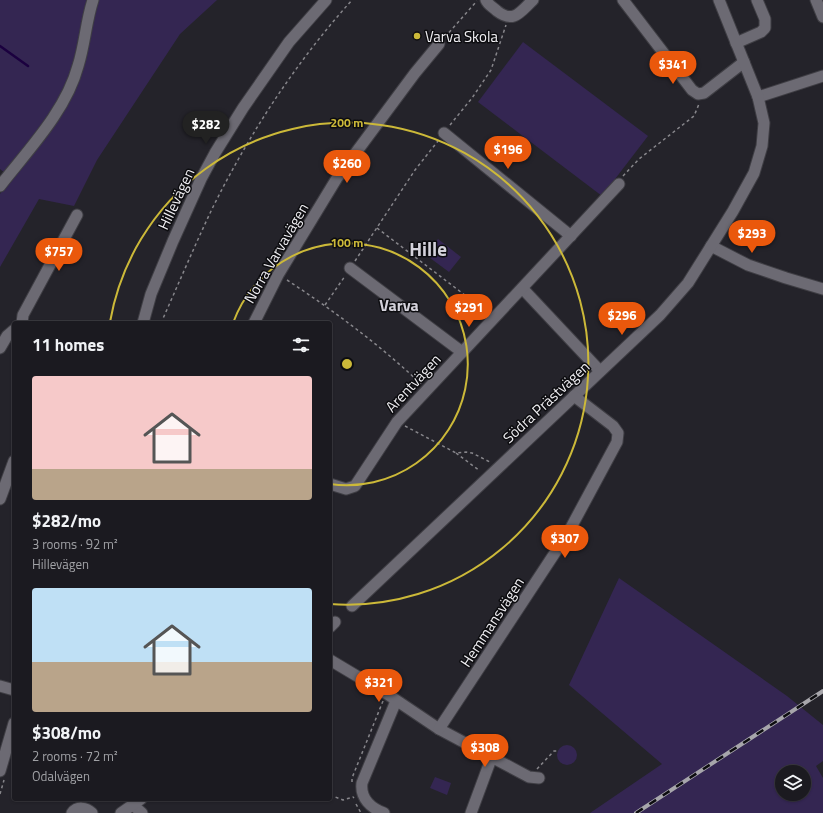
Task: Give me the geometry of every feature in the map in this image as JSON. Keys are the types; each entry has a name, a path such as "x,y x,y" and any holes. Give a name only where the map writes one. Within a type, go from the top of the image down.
{"street":[{"path":"0,186 48,125 68,94 78,66 93,0"},
{"name":"Hillevägen","path":"144,321 154,287 170,247 201,179 215,153 243,108 289,42 326,0"},
{"path":"486,0 488,4 502,15 508,17 516,16 533,0"},
{"path":"623,0 692,90 699,94 707,91 744,62"},
{"name":"Södra Prästvägen","path":"352,606 660,315 688,283 747,187 761,154 764,139 764,123 758,97 719,0"},
{"path":"736,43 761,32 765,28 766,23 758,0"},
{"path":"816,0 823,16"},
{"name":"Norra Varvavägen","path":"255,321 278,275 340,174 415,73 439,44"},
{"path":"758,97 823,76"},
{"path":"444,133 571,236"},
{"name":"Arentvägen","path":"332,485 346,489 355,486 396,422 523,289 619,184"},
{"path":"22,321 23,315 77,215"},
{"path":"711,246 748,265 786,278 823,288"},
{"path":"350,268 462,352"},
{"path":"523,289 600,371"},
{"path":"0,348 7,336 12,332"},
{"name":"Hemmansvägen","path":"439,729 568,533 617,442 618,433 613,426 574,396"},
{"path":"0,499 12,466"},
{"path":"332,661 391,697 439,729 491,758 534,778"},
{"path":"0,686 12,689"},
{"path":"384,813 374,809 366,801 361,789 391,697"},
{"path":"0,771 12,730"},
{"path":"471,813 491,758"},
{"path":"120,813 137,802 142,813"},
{"path":"72,813 74,810 81,808 87,809 92,813"}],"path":[{"path":"162,321 228,177 300,63 326,28 352,0"},
{"path":"439,44 476,1 480,0"},
{"path":"325,305 415,170 472,98 491,70 508,17"},
{"path":"619,184 617,182 639,159 694,116 699,104 699,94"},
{"path":"376,228 494,318"},
{"path":"278,275 325,305 394,360 427,389"},
{"path":"396,422 456,453 488,477"},
{"path":"456,453 472,453 487,460 498,468"},
{"path":"353,784 352,778 381,703 391,697"},
{"path":"534,778 554,750 558,751"},
{"path":"353,791 354,798 361,813"},
{"path":"332,796 343,800 354,798"}],"shaded area":[{"path":"0,0 217,0 180,34 97,160 74,206 39,199 0,267 0,194 11,178 0,169"},
{"path":"523,42 648,136 602,196 478,102"},
{"path":"438,239 461,257 449,272 426,255"},
{"path":"619,578 787,696 823,725 823,761 816,766 823,778 823,813 590,813 662,764 569,685"},
{"path":"567,745 574,748 577,755 574,762 567,765 560,762 557,755 560,748"},
{"path":"435,777 451,783 447,795 430,788"}],"waterway":[{"path":"0,46 28,66"}],"railway":[{"path":"636,813 823,691"}],"place":[{"name":"Varva Skola","path":"417,36"}],"district":[{"name":"Hille","path":"428,248"},
{"name":"Varva","path":"399,305"}]}
